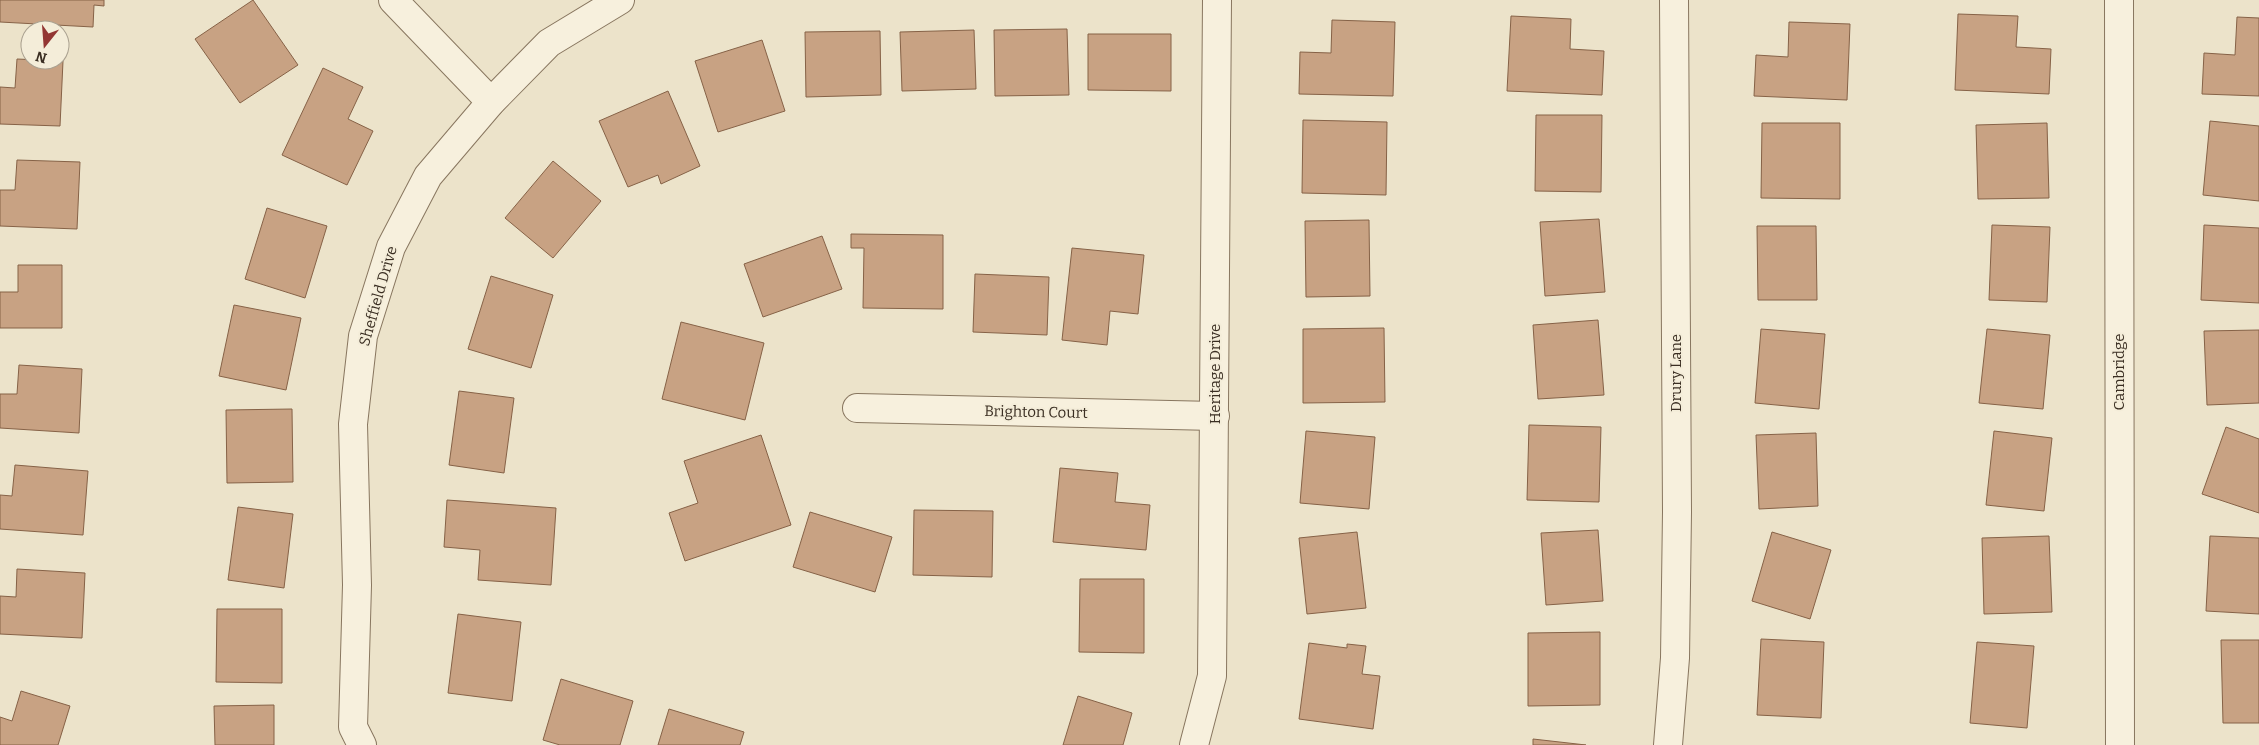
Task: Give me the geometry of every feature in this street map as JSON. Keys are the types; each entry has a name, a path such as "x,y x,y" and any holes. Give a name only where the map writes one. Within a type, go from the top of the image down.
{"street":[{"path":"393,0 491,102"},
{"name":"Sheffield Drive","path":"362,745 353,727 357,584 352,424 363,336 391,247 428,176 491,102 549,43 620,0"},
{"name":"Heritage Drive","path":"1194,745 1212,676 1217,0"},
{"name":"Drury Lane","path":"1668,745 1675,658 1677,512 1674,0"},
{"name":"Cambridge","path":"2119,0 2120,745"},
{"name":"Brighton Court","path":"857,408 1215,416"}],"building":[{"path":"0,0 104,0 104,6 94,5 93,27 70,26 70,20 20,20 20,23 0,22"},
{"path":"253,0 298,65 240,103 195,39"},
{"path":"1958,14 2018,16 2016,47 2051,49 2049,94 1955,90"},
{"path":"1511,16 1571,19 1570,49 1604,51 1602,95 1507,91"},
{"path":"2237,17 2259,18 2259,96 2202,94 2204,53 2235,55"},
{"path":"1332,20 1395,22 1393,96 1299,94 1300,52 1331,53"},
{"path":"1789,22 1850,24 1847,100 1754,96 1756,55 1788,57"},
{"path":"1067,29 1069,95 995,96 994,30"},
{"path":"974,30 976,89 902,91 900,32"},
{"path":"880,31 881,95 806,97 805,32"},
{"path":"1088,34 1171,34 1171,91 1088,90"},
{"path":"762,40 785,111 718,132 695,61"},
{"path":"17,59 20,59 20,70 63,70 60,126 0,124 0,87 15,88"},
{"path":"323,68 363,87 348,119 373,131 347,185 282,155"},
{"path":"668,91 700,166 661,184 658,175 628,187 599,121"},
{"path":"1536,115 1602,115 1601,192 1535,191"},
{"path":"1303,120 1387,122 1386,195 1302,193"},
{"path":"2210,121 2259,126 2259,201 2203,195"},
{"path":"1762,123 1840,123 1840,199 1761,198"},
{"path":"2047,123 2049,198 1978,199 1976,125"},
{"path":"17,160 80,162 77,229 0,226 0,190 15,190"},
{"path":"553,161 601,201 553,258 505,218"},
{"path":"267,208 327,226 305,298 245,279"},
{"path":"1599,219 1605,292 1545,296 1540,222"},
{"path":"1369,220 1370,296 1306,297 1305,221"},
{"path":"1992,225 2050,227 2047,302 1989,300"},
{"path":"2204,225 2259,228 2259,303 2201,300"},
{"path":"1757,226 1816,226 1817,300 1758,300"},
{"path":"851,234 943,235 943,309 863,308 864,248 851,248"},
{"path":"822,236 842,289 763,317 744,264"},
{"path":"1072,248 1144,255 1138,314 1110,311 1107,345 1062,340"},
{"path":"18,265 62,265 62,328 0,328 0,292 18,292"},
{"path":"975,274 1049,277 1047,335 973,332"},
{"path":"491,276 553,295 531,368 468,349"},
{"path":"234,305 301,318 286,390 219,376"},
{"path":"1598,320 1604,395 1538,399 1533,325"},
{"path":"681,322 764,343 745,420 662,399"},
{"path":"1384,328 1385,402 1303,403 1303,329"},
{"path":"1761,329 1825,334 1819,409 1755,403"},
{"path":"1987,329 2050,335 2043,409 1979,403"},
{"path":"2259,330 2259,403 2207,405 2204,331"},
{"path":"19,365 82,369 79,433 0,428 0,394 17,394"},
{"path":"459,391 514,398 504,473 449,465"},
{"path":"292,409 293,482 227,483 226,410"},
{"path":"1529,425 1601,427 1599,502 1527,500"},
{"path":"2226,427 2259,439 2259,513 2202,494"},
{"path":"1306,431 1375,437 1369,509 1300,503"},
{"path":"1994,431 2052,438 2044,511 1986,505"},
{"path":"1816,433 1818,506 1759,509 1756,435"},
{"path":"761,435 791,525 685,561 669,513 698,503 684,461"},
{"path":"15,465 88,471 83,535 0,529 0,495 12,496"},
{"path":"1060,468 1118,473 1115,502 1150,505 1146,550 1053,542"},
{"path":"447,500 556,508 551,585 478,580 480,550 444,547"},
{"path":"238,507 293,514 284,588 228,580"},
{"path":"914,510 993,511 992,577 913,575"},
{"path":"810,512 892,537 875,592 793,567"},
{"path":"1598,530 1603,601 1546,605 1541,533"},
{"path":"1357,532 1366,608 1307,614 1299,538"},
{"path":"1772,532 1831,550 1810,619 1752,601"},
{"path":"2049,536 2052,612 1984,614 1982,538"},
{"path":"2210,536 2259,538 2259,614 2206,611"},
{"path":"17,569 85,573 82,638 0,634 0,596 16,597"},
{"path":"1080,579 1144,579 1144,653 1079,652"},
{"path":"217,609 282,609 282,683 216,682"},
{"path":"458,614 521,622 512,701 448,693"},
{"path":"1600,632 1600,705 1528,706 1528,633"},
{"path":"1761,639 1824,642 1821,718 1757,715"},
{"path":"2221,640 2259,640 2259,723 2223,723"},
{"path":"1977,642 2034,646 2027,728 1970,723"},
{"path":"1309,643 1347,648 1347,644 1366,646 1362,674 1380,676 1373,729 1299,719"},
{"path":"561,679 633,701 620,745 560,745 543,740"},
{"path":"21,691 70,706 58,745 0,745 0,717 12,721"},
{"path":"1078,696 1132,713 1123,745 1063,745"},
{"path":"274,705 274,745 215,745 214,706"},
{"path":"669,709 744,732 740,745 658,745"},
{"path":"1533,739 1586,745 1533,745"}]}
